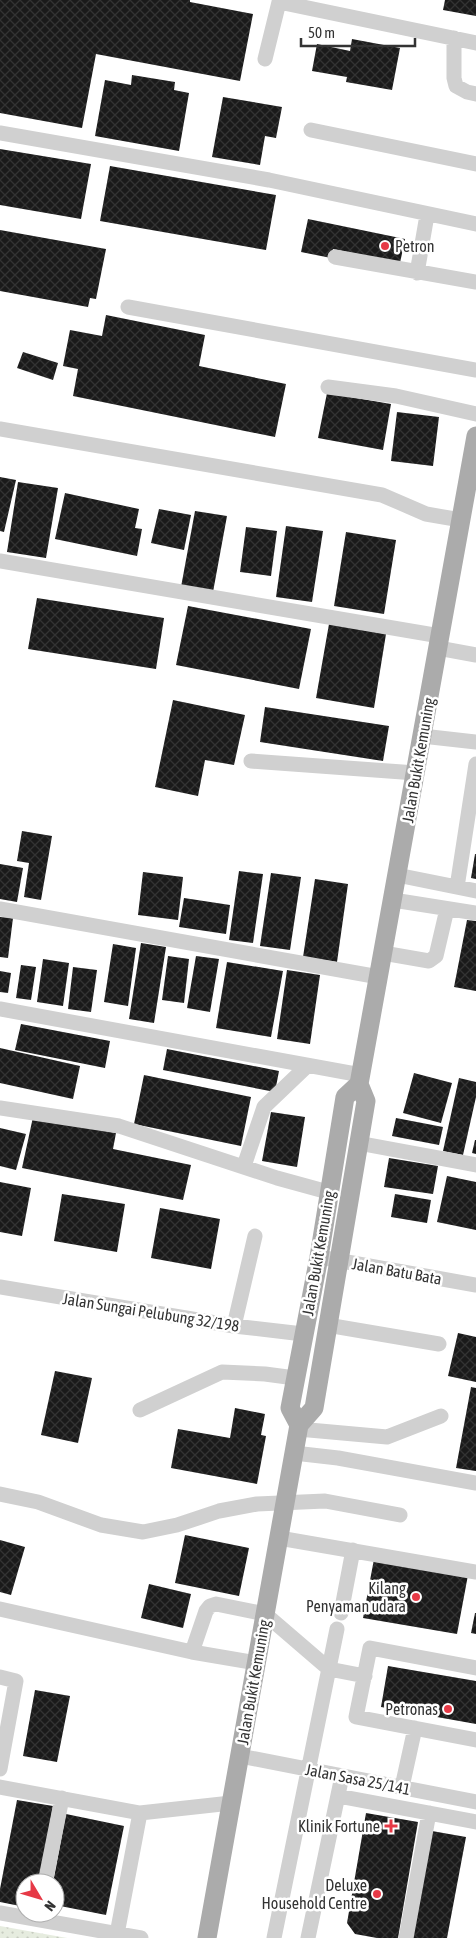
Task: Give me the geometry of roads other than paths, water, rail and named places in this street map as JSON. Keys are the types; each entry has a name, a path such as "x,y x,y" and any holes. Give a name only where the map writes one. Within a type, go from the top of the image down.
{"main road":[{"name":"Jalan Bukit Kemuning","path":"206,1938 299,1427 314,1408 366,1101 360,1080 461,520 473,474 476,436"},
{"name":"Jalan Bukit Kemuning","path":"299,1427 290,1408 295,1378 319,1257 328,1192 346,1097 360,1080"}],"street":[{"path":"265,59 273,1 476,42"},
{"path":"454,38 454,78 456,86 476,94"},
{"path":"311,130 476,164"},
{"path":"0,133 269,180 426,215 476,224"},
{"path":"417,273 426,215"},
{"path":"335,258 476,282"},
{"path":"128,307 476,370"},
{"path":"328,387 396,396 476,414"},
{"path":"0,429 382,495 426,514 461,520"},
{"path":"0,561 439,642 476,655"},
{"path":"422,736 476,742"},
{"path":"252,761 416,773"},
{"path":"456,887 476,764"},
{"path":"397,876 476,891"},
{"path":"392,900 476,913"},
{"path":"0,909 379,977"},
{"path":"383,953 433,960 436,956 447,909"},
{"path":"0,1009 307,1066 360,1080"},
{"path":"244,1166 264,1107 307,1066"},
{"path":"0,1108 119,1126 277,1178 328,1192"},
{"path":"358,1143 476,1165"},
{"path":"234,1326 255,1236"},
{"name":"Jalan Batu Bata","path":"319,1257 476,1285"},
{"name":"Jalan Sungai Pelubung 32/198","path":"0,1287 234,1326 303,1334"},
{"path":"327,1325 439,1344"},
{"path":"140,1410 222,1372 265,1374 295,1378"},
{"path":"299,1427 387,1437 441,1416"},
{"path":"294,1452 476,1483"},
{"path":"0,1494 38,1502 100,1525 143,1532 177,1525 219,1511 257,1504 325,1502 400,1515"},
{"path":"279,1538 476,1572"},
{"path":"340,1613 353,1550"},
{"path":"192,1652 206,1611 210,1606 216,1604 265,1614 329,1669 364,1676"},
{"path":"0,1609 192,1652 256,1663"},
{"path":"274,1938 337,1629"},
{"path":"476,1668 370,1648 356,1717 476,1740"},
{"path":"0,1677 16,1681 0,1769"},
{"path":"402,1787 415,1728"},
{"name":"Jalan Sasa 25/141","path":"240,1756 476,1802"},
{"path":"308,1938 342,1776"},
{"path":"0,1787 140,1813 231,1803"},
{"path":"338,1796 476,1822"},
{"path":"48,1873 62,1798"},
{"path":"117,1934 140,1813"},
{"path":"406,1938 429,1813"},
{"path":"0,1914 15,1915"},
{"path":"65,1923 141,1938"}],"place":[{"name":"Petron","path":"385,246"},
{"name":"Kilang Penyaman udara","path":"416,1597"},
{"name":"Petronas","path":"448,1709"},
{"name":"Klinik Fortune","path":"391,1826"},
{"name":"Deluxe Household Centre","path":"377,1894"}]}
